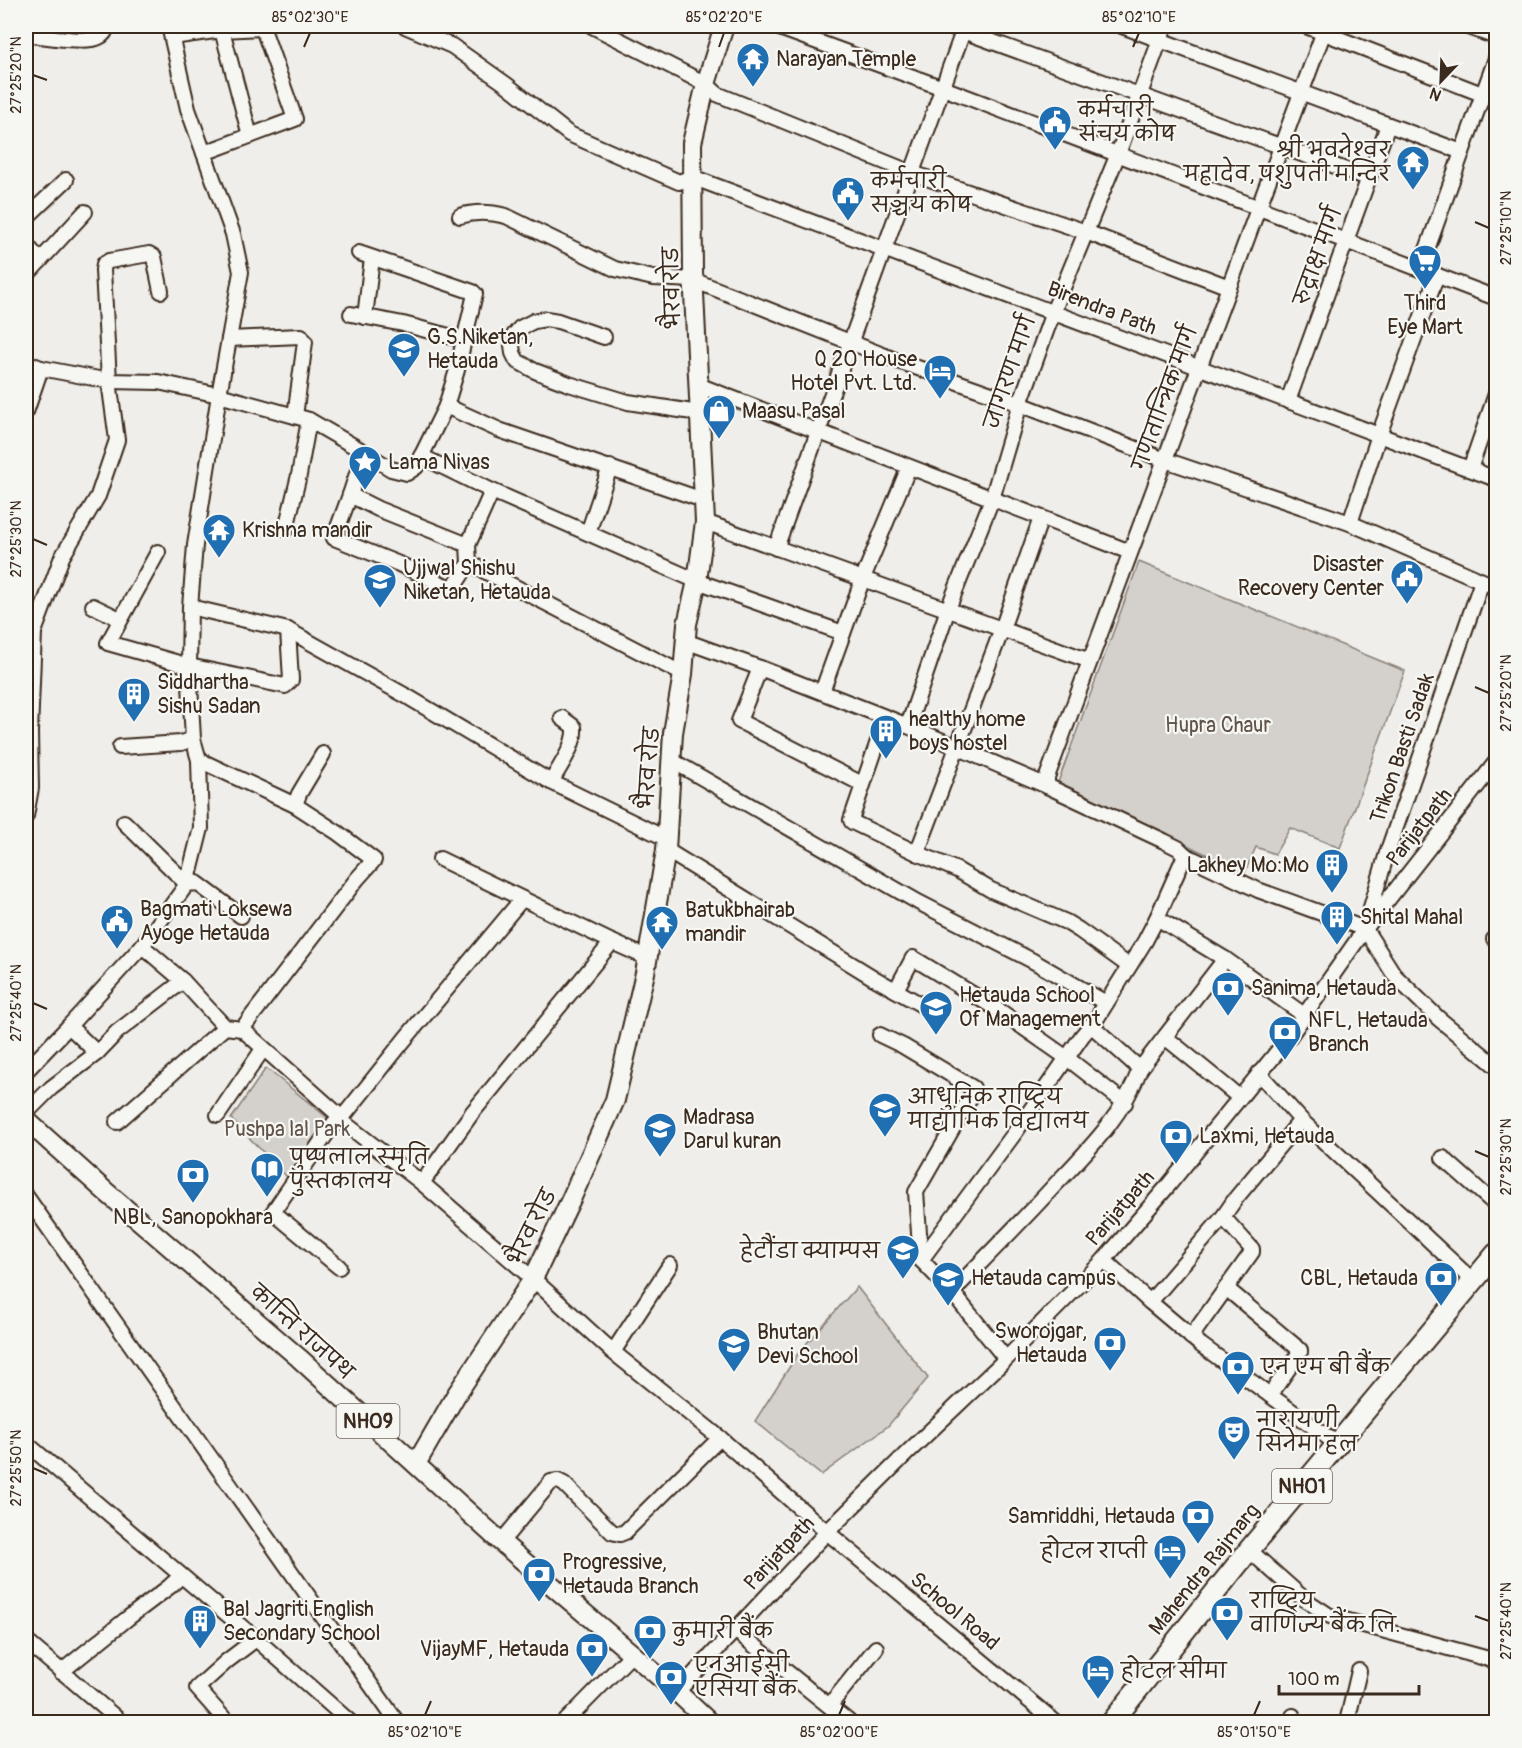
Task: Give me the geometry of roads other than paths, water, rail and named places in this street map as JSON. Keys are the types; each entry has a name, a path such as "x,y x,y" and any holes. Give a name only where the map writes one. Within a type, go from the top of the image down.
{"highway":[{"name":"Mahendra Rajmarg","path":"1112,1722 1249,1550 1496,1255"}],"main road":[{"name":"भैरव रोड","path":"416,1464 456,1395 532,1279 572,1197 615,1100 648,958 666,845 673,733 683,674 687,624 697,581 705,522 693,280 692,144 706,84 724,26"},
{"name":"कान्ति राजपथ","path":"26,1120 298,1358 501,1542 709,1722"}],"street":[{"path":"26,34 91,40 102,36 107,26"},
{"name":"Birendra Path","path":"405,26 452,46 507,85 569,134 679,182 692,177 1497,479"},
{"path":"592,26 706,84 717,94 912,173 1086,232 1229,287"},
{"path":"774,26 1497,298"},
{"path":"949,26 964,28 1368,178"},
{"path":"1122,26 1462,152"},
{"name":"जागरण मार्ग","path":"908,726 948,609 992,499 1020,404 1053,312 1118,154 1165,26"},
{"path":"1306,26 1325,28 1482,94"},
{"path":"1465,26 1497,37"},
{"path":"26,1071 142,946 187,884 201,828 199,760 193,739 189,666 190,607 195,545 241,272 233,234 188,109 170,31 262,27 295,119 204,153"},
{"path":"776,548 964,28"},
{"name":"गणतान्त्रिक मार्ग","path":"1047,786 1047,777 1325,28"},
{"path":"222,30 250,136"},
{"path":"1420,269 1497,58"},
{"name":"रुद्राक्ष मार्ग","path":"1288,401 1388,125"},
{"path":"26,218 66,180"},
{"path":"26,276 85,212"},
{"path":"460,216 472,212 506,216 615,269 653,278 693,280 898,361 1020,404 1165,460 1350,523 1497,588"},
{"path":"26,244 40,261"},
{"path":"26,816 31,788 30,732 34,632 62,557 98,496 117,440 109,381 104,264 109,261 152,255 160,291"},
{"path":"26,362 41,368 109,381 158,382 219,395 309,420 391,469 407,472 416,467 446,406 475,294 365,256 365,317"},
{"path":"1350,523 1437,275"},
{"path":"351,314 403,324 464,340"},
{"path":"604,337 558,321 546,319 534,321 520,328 514,336 513,353 517,361 535,371 569,384 628,402 699,413"},
{"path":"229,339 301,336 304,338 295,416"},
{"path":"26,412 41,368"},
{"path":"698,385 1130,552"},
{"path":"1470,469 1497,394"},
{"path":"446,406 499,430 703,500"},
{"path":"286,529 309,420"},
{"path":"364,452 334,538 448,587 453,588 468,563 470,558 468,545 492,491"},
{"path":"421,456 492,491 697,581 843,633"},
{"path":"588,533 610,467"},
{"path":"822,692 863,578 909,467"},
{"path":"350,495 468,545"},
{"path":"917,853 1002,629 1041,518"},
{"path":"705,522 1090,661"},
{"path":"158,552 108,643 189,666 285,686 291,680 288,630"},
{"path":"468,563 683,674"},
{"name":"Trikon Basti Sadak","path":"1365,929 1388,853 1482,581"},
{"path":"93,606 120,620"},
{"path":"190,607 288,630 408,697 551,782 666,845 927,1008"},
{"path":"686,641 908,726 1047,786 1164,841 1178,848 1185,855 1258,890 1365,929 1395,976 1438,1018 1497,1066"},
{"path":"760,668 739,721 862,784"},
{"path":"551,782 575,732 574,727 562,718"},
{"path":"886,718 862,784 852,822 957,870 991,890 1065,922 1129,966"},
{"path":"120,747 181,744 193,739"},
{"path":"295,805 323,754"},
{"path":"142,946 183,981 225,1027 242,1029 374,860 295,805 199,760"},
{"path":"671,760 918,902 1033,961 1106,1003"},
{"name":"Parijatpath","path":"677,1692 827,1532 940,1420 1006,1359 1104,1260 1287,1040 1365,929 1495,766"},
{"path":"124,822 187,884"},
{"path":"921,1260 1014,1134 1106,1003 1145,941 1185,855"},
{"path":"440,859 648,958"},
{"path":"187,884 197,883 241,916"},
{"path":"339,1267 273,1212 334,1123 343,1120 412,1030 522,900"},
{"path":"1157,918 1225,958 1304,1015"},
{"path":"422,1183 472,1113 612,942"},
{"path":"896,990 913,958 997,1009 1067,1058 1125,1103"},
{"path":"952,1292 1102,1135 1134,1088 1140,1069 1225,958"},
{"path":"26,1113 51,1088 97,1053 117,1032 183,981"},
{"path":"1091,1025 1140,1069"},
{"path":"69,1026 97,1053"},
{"path":"117,1122 225,1027"},
{"name":"School Road","path":"242,1029 343,1120 422,1183 613,1352 720,1438 827,1532 1055,1722"},
{"path":"880,1035 903,1046 973,1088 973,1093 916,1192 921,1260 952,1292 1006,1359"},
{"path":"1165,1037 1239,1097"},
{"path":"218,1115 263,1049"},
{"path":"1259,1073 1301,1120 1474,1282"},
{"path":"1150,1302 1223,1217 1301,1120"},
{"path":"1443,1158 1497,1205"},
{"path":"27,1202 397,1722"},
{"path":"1191,1337 1252,1252 1252,1249 1223,1217"},
{"path":"1104,1260 1191,1337 1337,1444"},
{"path":"613,1352 670,1265"},
{"path":"1226,1288 1300,1350 1270,1395"},
{"path":"501,1542 551,1482 558,1481 564,1484 612,1532 620,1534 625,1532 720,1438"},
{"path":"26,1443 351,1722"},
{"path":"1249,1550 1304,1599 1330,1616 1497,1661"},
{"path":"61,1672 181,1576"},
{"path":"735,1630 849,1722"},
{"path":"227,1722 197,1688 227,1660 256,1639"},
{"path":"26,1641 121,1722"},
{"path":"830,1705 876,1648"},
{"path":"565,1722 632,1654"},
{"path":"1347,1722 1359,1671"}],"place":[{"name":"Narayan Temple","path":"753,88"},
{"name":"कर्मचारी संचय कोष","path":"1055,151"},
{"name":"श्री भुवनेश्वर महादेव, पशुपती मन्दिर","path":"1413,191"},
{"name":"कर्मचारी सञ्चय कोष","path":"848,222"},
{"name":"Third Eye Mart","path":"1425,290"},
{"name":"G.S.Niketan, Hetauda","path":"404,378"},
{"name":"Q 20 House Hotel Pvt. Ltd.","path":"940,400"},
{"name":"Maasu Pasal","path":"719,440"},
{"name":"Lama Nivas","path":"365,491"},
{"name":"Krishna mandir","path":"219,559"},
{"name":"Disaster Recovery Center","path":"1407,605"},
{"name":"Ujjwal Shishu Niketan, Hetauda","path":"380,609"},
{"name":"Siddhartha Sishu Sadan","path":"134,723"},
{"name":"healthy home boys hostel","path":"886,760"},
{"name":"Lakhey Mo:Mo","path":"1332,894"},
{"name":"Shital Mahal","path":"1337,946"},
{"name":"Bagmati Loksewa Ayoge Hetauda","path":"117,950"},
{"name":"Batukbhairab mandir","path":"662,951"},
{"name":"Sanima, Hetauda","path":"1228,1017"},
{"name":"Hetauda School Of Management","path":"936,1036"},
{"name":"NFL, Hetauda Branch","path":"1285,1061"},
{"name":"आधुनिक राष्ट्रिय माद्यामिक विद्यालय","path":"885,1138"},
{"name":"Madrasa Darul kuran","path":"660,1158"},
{"name":"Laxmi, Hetauda","path":"1176,1165"},
{"name":"पुष्पलाल स्मृति पुस्तकालय","path":"267,1198"},
{"name":"NBL, Sanopokhara","path":"193,1204"},
{"name":"हेटौंडा क्याम्पस","path":"903,1280"},
{"name":"Hetauda campus","path":"948,1307"},
{"name":"CBL, Hetauda","path":"1441,1307"},
{"name":"Sworojgar, Hetauda","path":"1110,1372"},
{"name":"Bhutan Devi School","path":"734,1373"},
{"name":"एन एम बी बैंक","path":"1238,1396"},
{"name":"नारायणी सिनेमा हल","path":"1234,1461"},
{"name":"Samriddhi, Hetauda","path":"1198,1545"},
{"name":"होटल राप्ती","path":"1170,1580"},
{"name":"Progressive, Hetauda Branch","path":"539,1603"},
{"name":"राष्ट्रिय वाणिज्य बैंक लि.","path":"1227,1642"},
{"name":"Bal Jagriti English Secondary School","path":"200,1650"},
{"name":"कुमारी बैंक","path":"650,1660"},
{"name":"VijayMF, Hetauda","path":"592,1678"},
{"name":"होटल सीमा","path":"1098,1700"},
{"name":"एनआईसी एसिया बैंक","path":"671,1706"}],"park label":[{"name":"Hupra Chaur","path":"1218,725"},
{"name":"Pushpa lal Park","path":"287,1129"}]}
